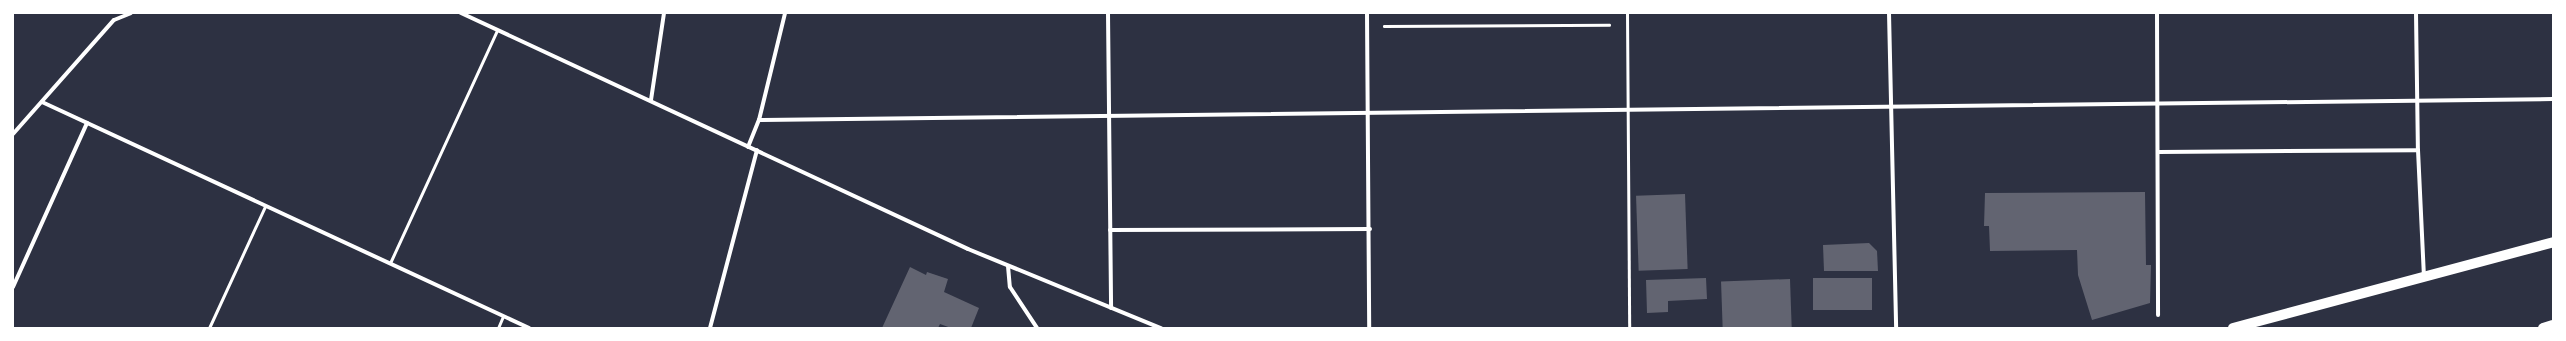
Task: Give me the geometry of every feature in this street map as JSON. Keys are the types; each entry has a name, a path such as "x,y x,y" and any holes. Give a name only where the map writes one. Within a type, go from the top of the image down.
{"main road":[{"path":"2233,328 2424,275 2553,242"},
{"path":"2543,328 2553,325"}],"street":[{"path":"13,134 114,20 131,13"},
{"path":"461,13 1008,266 1161,328"},
{"path":"651,100 664,13"},
{"path":"748,147 759,120 785,13"},
{"path":"1108,13 1111,308"},
{"path":"1368,13 1370,229 1369,328"},
{"path":"1889,13 1896,328"},
{"path":"2157,13 2158,315"},
{"path":"2416,13 2418,150 2424,275"},
{"path":"759,120 2553,99"},
{"path":"42,102 529,328"},
{"path":"13,287 87,123"},
{"path":"710,328 757,150"},
{"path":"2158,152 2418,150"},
{"path":"1110,230 1370,229"},
{"path":"1008,266 1010,287 1037,328"}],"lane":[{"path":"1627,13 1630,328"},
{"path":"390,263 497,30"},
{"path":"210,328 265,206"},
{"path":"498,328 503,316"}],"path":[{"path":"1368,26 1627,25"}],"building":[{"path":"2145,192 2146,265 2151,265 2150,303 2092,320 2078,275 2077,250 1990,251 1989,226 1984,226 1985,193"},
{"path":"1685,194 1688,269 1639,271 1636,196"},
{"path":"1869,243 1877,251 1878,271 1824,271 1823,245"},
{"path":"910,267 926,275 927,272 948,279 944,292 979,308 971,328 951,328 940,324 938,328 882,328"},
{"path":"1706,278 1707,299 1668,301 1668,312 1647,313 1646,280"},
{"path":"1813,278 1872,278 1872,310 1813,310"},
{"path":"1790,279 1792,328 1723,328 1721,281"}]}
